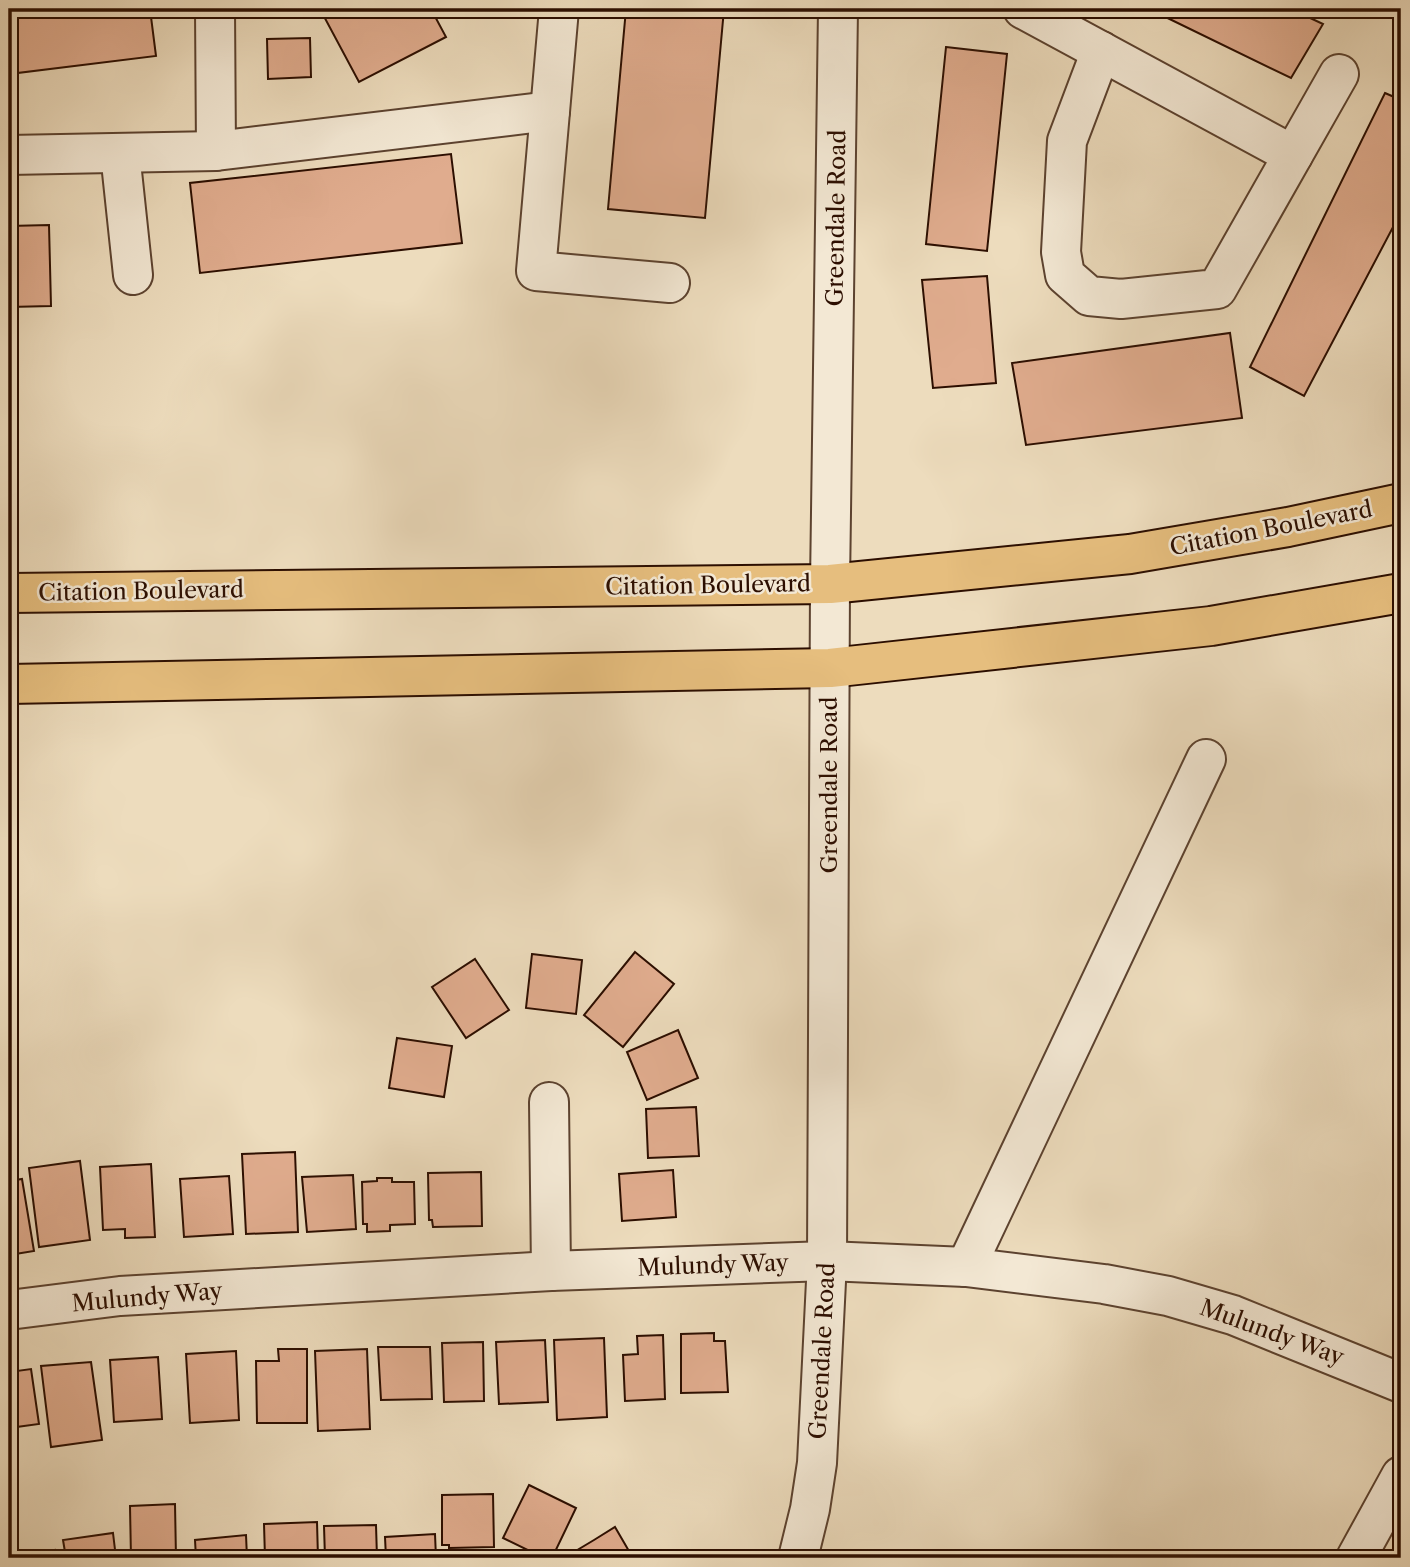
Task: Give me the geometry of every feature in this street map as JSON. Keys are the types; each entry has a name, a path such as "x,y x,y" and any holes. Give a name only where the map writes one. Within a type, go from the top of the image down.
{"main road":[{"name":"Citation Boulevard","path":"9,593 830,584 1130,554 1287,527 1401,503"},
{"path":"9,684 830,668 1211,626 1401,593"}],"street":[{"path":"215,9 216,151"},
{"path":"559,9 536,271 670,284"},
{"name":"Greendale Road","path":"798,1558 810,1509 817,1463 827,1261 830,584 838,9"},
{"path":"1023,9 1293,155"},
{"path":"1101,51 1067,141 1060,252 1065,275 1089,296 1121,299 1217,289 1339,74"},
{"path":"9,155 216,151 550,111"},
{"path":"120,153 134,275"},
{"path":"966,1266 1206,759"},
{"path":"549,1102 551,1270"},
{"name":"Mulundy Way","path":"9,1310 120,1296 551,1270 827,1261 966,1266 1104,1284 1168,1296 1233,1315 1401,1383"},
{"path":"1356,1558 1401,1475"}],"building":[{"path":"9,9 150,9 156,56 9,74"},
{"path":"320,9 431,9 446,37 359,82"},
{"path":"626,9 724,9 705,218 608,209"},
{"path":"1149,9 1291,9 1323,24 1291,78"},
{"path":"310,38 311,77 268,79 267,39"},
{"path":"946,47 1007,54 987,251 926,244"},
{"path":"1385,93 1401,100 1401,212 1304,396 1250,367"},
{"path":"451,154 462,243 200,273 190,183"},
{"path":"49,225 51,306 9,307 9,226"},
{"path":"987,276 996,383 933,388 922,280"},
{"path":"1230,333 1242,418 1026,445 1012,363"},
{"path":"635,952 674,984 623,1047 584,1015"},
{"path":"532,954 582,960 576,1014 526,1008"},
{"path":"475,959 509,1010 466,1038 432,987"},
{"path":"678,1030 698,1078 647,1100 627,1052"},
{"path":"397,1038 452,1046 444,1097 389,1088"},
{"path":"696,1107 699,1156 648,1158 646,1109"},
{"path":"295,1152 298,1232 246,1234 242,1154"},
{"path":"80,1161 90,1240 39,1247 29,1168"},
{"path":"151,1164 155,1237 125,1238 125,1229 103,1230 100,1167"},
{"path":"673,1170 676,1217 622,1221 619,1174"},
{"path":"481,1172 482,1226 433,1227 432,1220 429,1220 428,1173"},
{"path":"353,1175 356,1229 307,1232 302,1177"},
{"path":"229,1176 233,1234 184,1237 180,1179"},
{"path":"377,1178 392,1178 392,1182 414,1182 415,1224 390,1225 390,1231 367,1232 367,1224 363,1224 362,1182 377,1181"},
{"path":"22,1179 34,1251 9,1255 9,1181"},
{"path":"714,1333 714,1341 725,1341 728,1392 681,1393 681,1334"},
{"path":"663,1335 665,1399 625,1401 623,1355 638,1354 637,1336"},
{"path":"604,1338 607,1417 557,1420 554,1340"},
{"path":"545,1340 548,1402 499,1404 496,1342"},
{"path":"483,1342 484,1401 444,1402 442,1343"},
{"path":"378,1347 430,1347 432,1399 381,1400"},
{"path":"278,1349 307,1349 307,1423 257,1423 256,1361 279,1361"},
{"path":"367,1349 370,1429 318,1431 315,1351"},
{"path":"236,1351 239,1420 190,1423 186,1354"},
{"path":"158,1357 162,1419 114,1422 110,1360"},
{"path":"91,1362 102,1440 51,1447 41,1366"},
{"path":"31,1369 39,1424 9,1428 9,1372"},
{"path":"529,1485 576,1508 552,1558 544,1558 503,1538"},
{"path":"493,1494 494,1547 449,1548 449,1545 442,1545 442,1495"},
{"path":"175,1504 176,1558 131,1558 130,1506"},
{"path":"317,1522 318,1558 265,1558 264,1524"},
{"path":"376,1525 377,1558 325,1558 324,1526"},
{"path":"615,1527 633,1558 564,1558 594,1540"},
{"path":"113,1533 116,1558 66,1558 63,1540"},
{"path":"435,1534 436,1558 386,1558 385,1537"},
{"path":"246,1535 247,1558 196,1558 195,1540"},
{"path":"55,1550 56,1558 9,1558 9,1557"}]}
